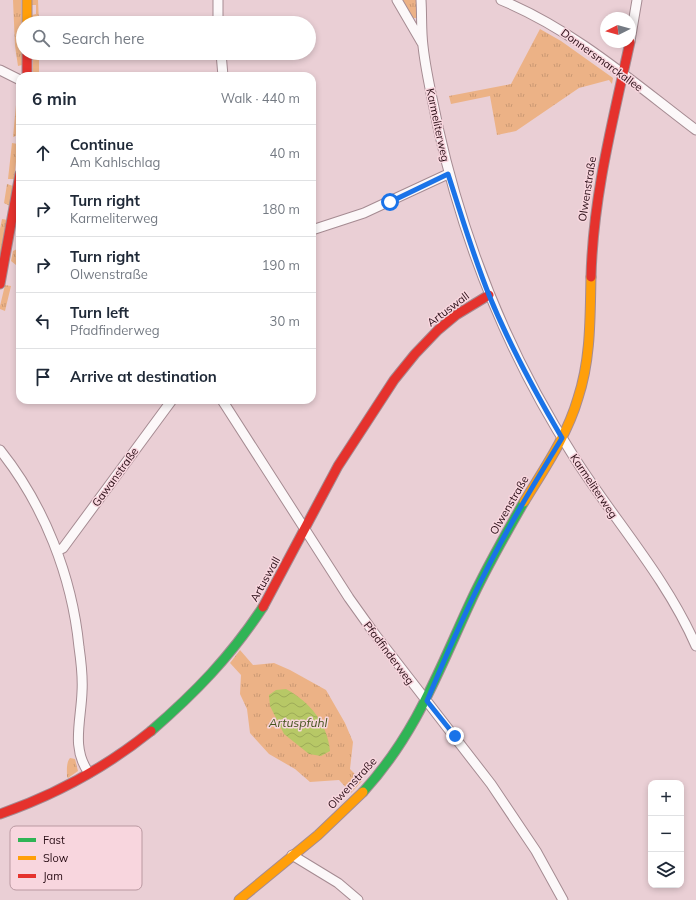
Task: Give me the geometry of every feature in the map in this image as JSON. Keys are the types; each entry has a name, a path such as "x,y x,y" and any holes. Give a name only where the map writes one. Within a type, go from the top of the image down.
{"street":[{"path":"27,0 27,16"},
{"path":"218,0 218,16"},
{"name":"Karmeliterweg","path":"397,0 423,45"},
{"name":"Karmeliterweg","path":"421,0 423,45 448,174 469,241 489,295 527,375 562,438 610,511 665,586 692,626 696,646"},
{"name":"Donnersmarckallee","path":"501,0 535,15 570,36 696,130"},
{"name":"Olwenstraße","path":"635,12 637,0"},
{"name":"Olwenstraße","path":"239,900 255,884 320,834 379,774 416,723 427,701 455,634 482,578 510,525 562,438 572,417 584,372 589,330 590,267 594,216 604,156 629,48"},
{"path":"27,72 28,60"},
{"path":"222,60 223,72"},
{"path":"0,70 16,78"},
{"path":"316,229 377,208 448,174"},
{"path":"0,284 16,218"},
{"name":"Artuswall","path":"0,814 53,794 89,774 155,728 217,667 262,608 338,466 373,411 412,356 446,322 489,295"},
{"name":"Gawanstraße","path":"57,551 63,548 169,404"},
{"name":"Pfadfinderweg","path":"225,404 362,617 491,784 536,851 563,900"},
{"path":"0,450 36,506 57,551 75,615 82,691 78,749 80,760 89,774"},
{"path":"292,855 338,883 358,900"}],"green space":[{"path":"13,0 21,0 21,16 16,16 16,53"},
{"path":"32,0 38,0 39,16 32,16 36,14 36,5 32,5"},
{"path":"402,0 417,0 417,18 413,18"},
{"path":"540,29 561,41 613,78 612,84 609,80 579,88 516,131 497,135 490,96 451,104 449,96 511,84"},
{"path":"17,60 22,60 22,65 18,66"},
{"path":"33,60 39,60 39,72 33,72"},
{"path":"16,105 16,136 13,137"},
{"path":"12,143 16,144 14,179 8,179"},
{"path":"7,184 13,186 10,206 4,203"},
{"path":"2,219 8,220 0,259 0,229"},
{"path":"16,250 16,265 11,261 13,251"},
{"path":"5,285 11,286 5,311 0,309 0,306"},
{"path":"240,650 253,665 274,663 326,690 345,723 353,742 350,769 362,781 351,793 339,780 310,782 295,769 269,754 250,733 247,709 240,694 241,675 230,663"},
{"path":"70,758 75,759 78,771 68,778 67,767"}],"water":[{"name":"Artuspfuhl","path":"286,689 303,700 316,714 325,731 330,751 321,756 309,754 284,734 270,706 269,695 276,690"}],"traffic: fast":[{"path":"363,792 382,770 412,725 436,678 483,577 524,502"},
{"path":"151,731 212,673 238,642 263,607"}],"traffic: slow":[{"path":"27,0 27,16"},
{"path":"524,502 547,465 568,426 578,398 588,353 591,277"},
{"path":"239,900 318,835 363,792"}],"traffic: jam":[{"path":"591,277 600,188 629,48"},
{"path":"27,60 27,72"},
{"path":"0,284 16,196"},
{"path":"263,607 338,466 394,380 415,354 438,330 456,315 489,295"},
{"path":"0,814 60,789 98,769 151,731"}],"route":[{"path":"390,202 448,174 469,241 489,295 527,375 562,438 510,525 482,578 455,634 427,701 455,736"}]}
